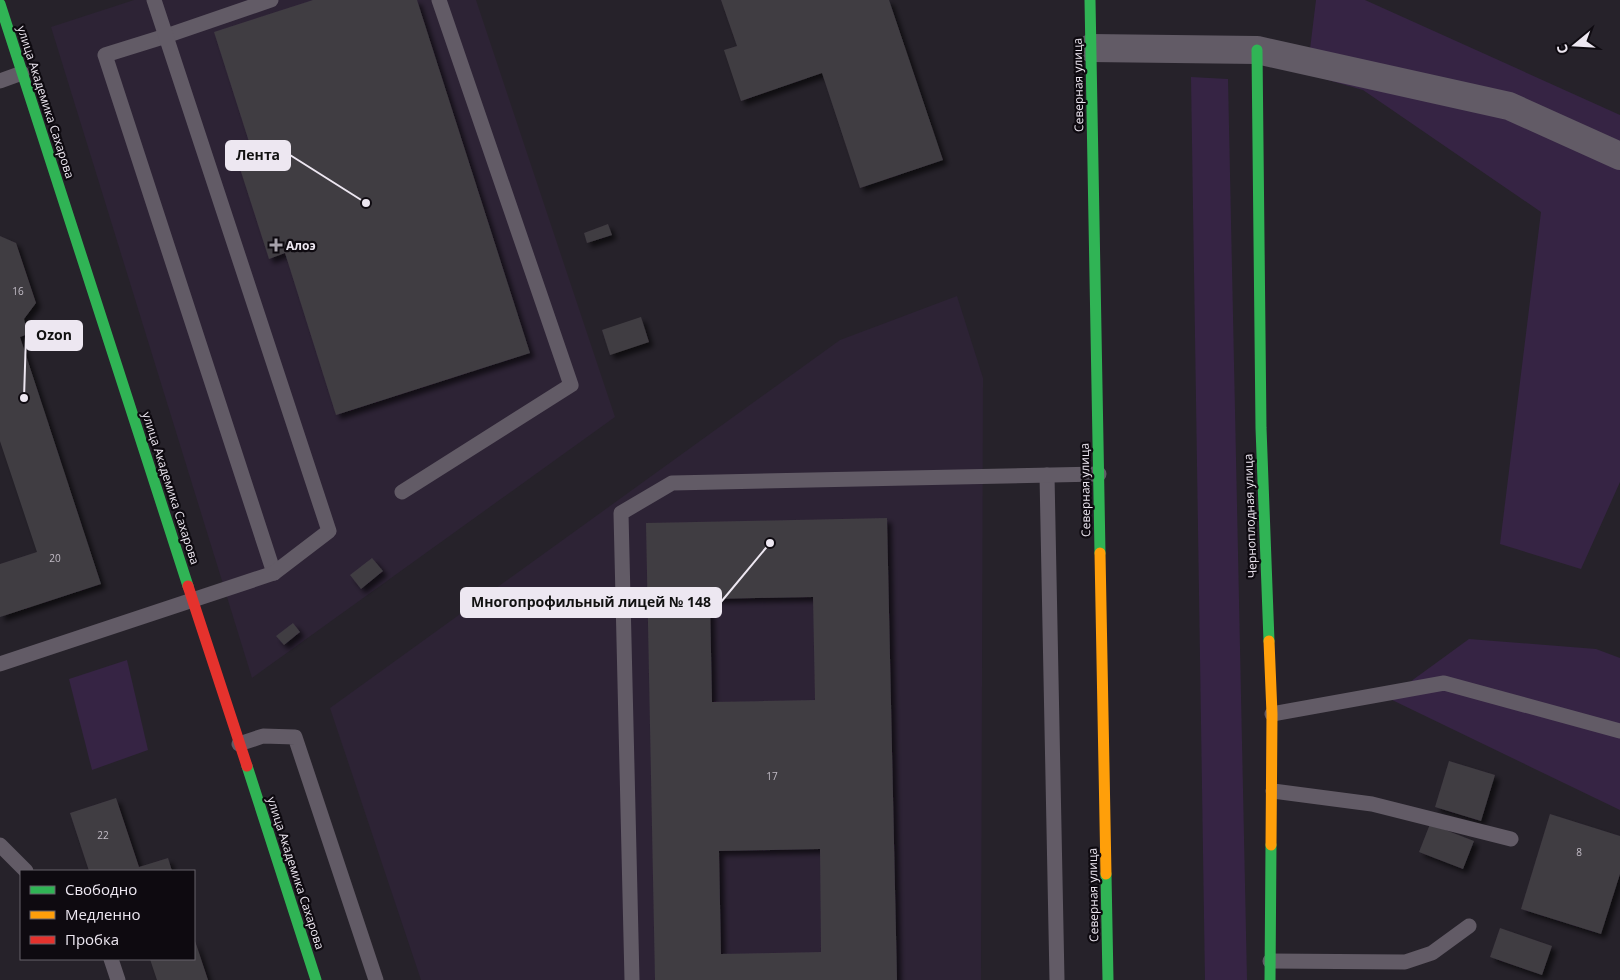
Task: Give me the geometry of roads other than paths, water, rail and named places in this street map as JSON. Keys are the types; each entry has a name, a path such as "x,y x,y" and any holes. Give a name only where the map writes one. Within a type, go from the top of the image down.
{"street":[{"name":"Северная улица","path":"1090,0 1108,980"},
{"name":"улица Академика Сахарова","path":"0,4 316,980"},
{"path":"1091,48 1257,50 1509,106 1620,156"},
{"name":"Черноплодная улица","path":"1257,50 1261,428 1272,714 1273,791 1270,980"}],"lane":[{"path":"0,664 274,573 329,531 154,0"},
{"path":"271,0 105,55 274,573"},
{"path":"402,492 571,385 439,0"},
{"path":"0,80 22,73"},
{"path":"632,980 622,513 672,483 1099,474"},
{"path":"1047,475 1057,980"},
{"path":"1272,714 1444,683 1620,731"},
{"path":"240,744 263,736 295,737 376,980"},
{"path":"1273,791 1372,804 1511,839"},
{"path":"0,846 25,870"},
{"path":"1270,961 1405,962 1432,953 1469,926"},
{"path":"111,960 118,980"}],"place":[{"name":"Лента","path":"366,203"},
{"name":"Алоэ","path":"276,245"},
{"name":"Ozon","path":"24,398"},
{"name":"Многопрофильный лицей № 148","path":"770,543"}]}
